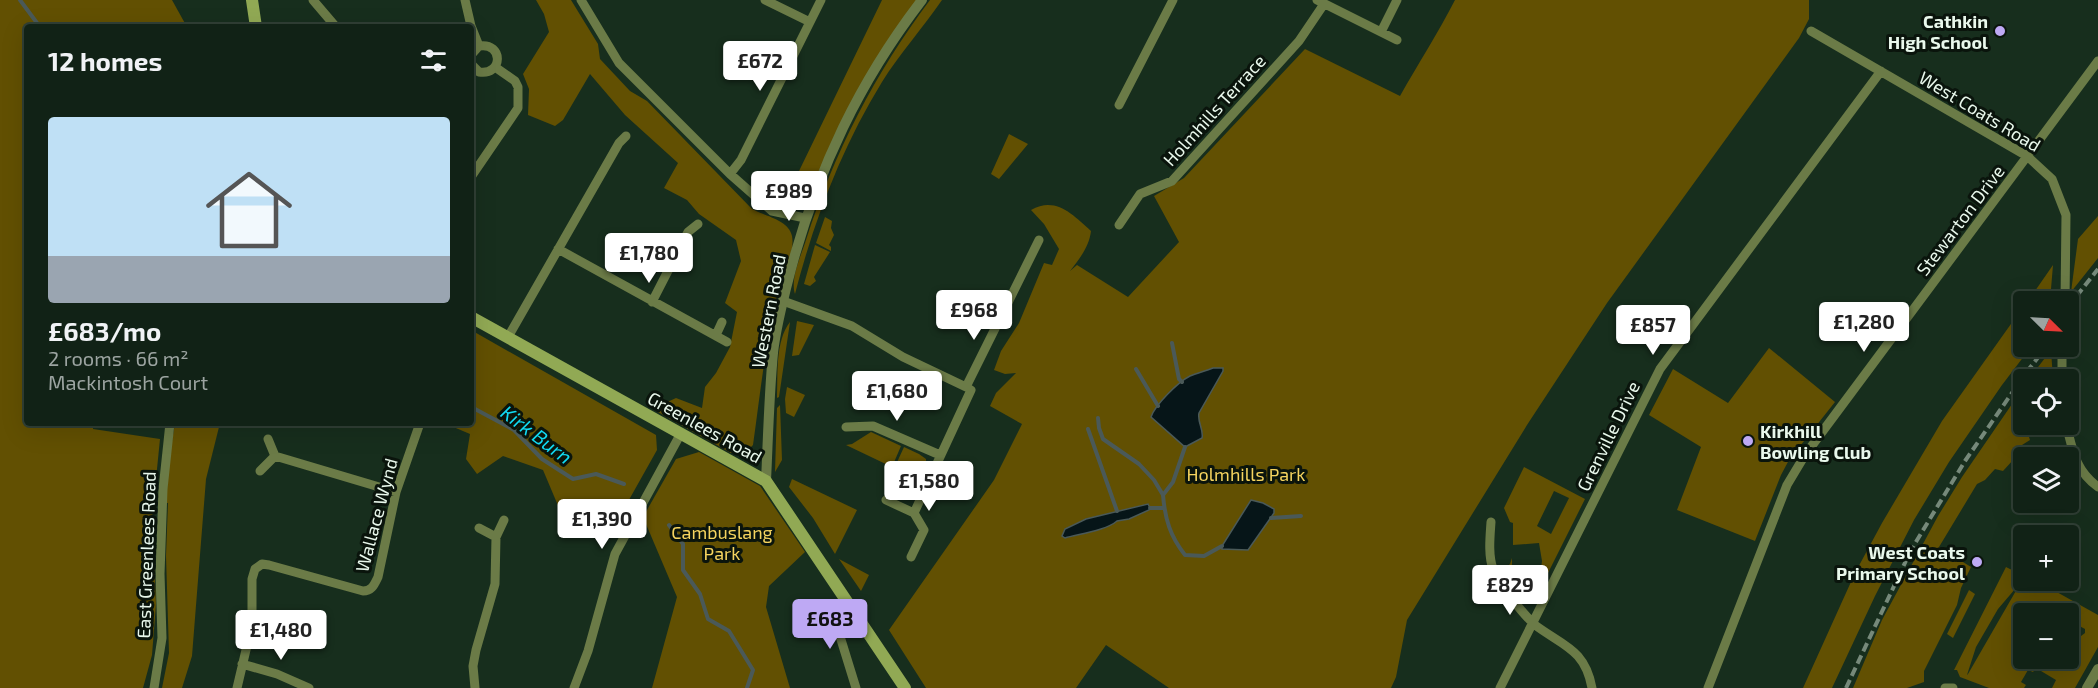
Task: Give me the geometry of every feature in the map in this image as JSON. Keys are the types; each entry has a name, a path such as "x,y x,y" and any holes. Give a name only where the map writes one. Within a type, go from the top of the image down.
{"main road":[{"path":"255,1 256,24"},
{"name":"Greenlees Road","path":"474,319 766,481 905,688"}],"street":[{"path":"313,0 333,24"},
{"path":"465,0 471,24"},
{"path":"581,0 619,63 730,174 772,211 805,218"},
{"path":"765,0 810,22"},
{"path":"730,174 741,160 821,0"},
{"name":"Western Road","path":"766,481 773,352 783,301 805,218 837,137 865,84 888,46 922,0"},
{"path":"1119,105 1173,0"},
{"path":"1381,32 1397,0"},
{"path":"1320,2 1397,40"},
{"name":"Holmhills Terrace","path":"1119,225 1140,194 1172,181 1299,41 1320,2"},
{"name":"West Coats Road","path":"1811,31 2027,156 2052,180 2066,215 2065,291"},
{"path":"474,34 479,46"},
{"path":"474,52 479,46 488,46 495,51 498,59 495,67 488,73 474,69"},
{"name":"Stewarton Drive","path":"1708,688 1787,485 1805,455 2098,61"},
{"path":"474,173 518,108 518,87 514,81 495,67"},
{"name":"Grenville Drive","path":"1500,688 1660,369 1881,71"},
{"path":"508,337 619,143 626,136"},
{"path":"652,302 688,232 698,224"},
{"path":"966,387 1039,240"},
{"path":"558,249 727,342"},
{"path":"783,301 852,326 903,357 971,390 914,513"},
{"path":"716,336 722,322"},
{"name":"East Greenlees Road","path":"154,688 162,638 160,574 163,489 170,426"},
{"name":"Wallace Wynd","path":"237,688 250,633 252,579 255,569 262,564 269,565 368,591 373,588 378,577 396,492 419,426"},
{"path":"846,427 873,426 940,455"},
{"path":"574,688 588,651 615,554 680,435"},
{"path":"2069,435 2084,477 2098,487"},
{"path":"268,439 275,456"},
{"path":"275,456 396,492"},
{"path":"260,471 275,456"},
{"path":"886,500 914,513 924,530 911,556"},
{"path":"476,688 474,658 495,584 496,537 504,520"},
{"path":"1491,522 1492,568 1499,581 1534,623 1572,648 1589,671 1592,688"},
{"path":"479,528 496,537"},
{"path":"830,604 856,688"},
{"path":"242,664 277,674 309,688"},
{"path":"2087,688 2098,669"},
{"path":"1946,688 1953,688"}],"green space":[{"path":"0,0 172,0 185,24 24,24 24,426 93,426 93,429 160,439 152,519 156,604 152,655 143,688 0,688"},
{"path":"536,0 571,0 598,44 600,59 630,91 647,101 752,209 776,219 790,231 792,249 772,314 753,445 745,453 731,453 658,412 663,404 676,398 702,408 705,387 716,373 730,347 737,312 725,303 741,261 736,240 699,214 687,200 664,188 678,163 625,115 590,74 563,120 555,126 528,115 529,89 523,74 549,32 544,14"},
{"path":"882,0 917,0 881,52 810,199 797,204 783,204"},
{"path":"930,0 942,0 882,82 842,158 820,212 795,294 794,281 799,260 829,176 843,145 891,56"},
{"name":"Holmhills Park","path":"1455,0 1809,0 1809,19 1799,38 1607,303 1527,425 1407,620 1396,677 1391,688 1169,688 1106,645 1076,688 926,688 889,630 994,480 1022,424 990,406 996,393 1016,373 1005,374 994,370 1001,351 1019,323 1044,263 1052,265 1059,249 1044,224 1031,210 1040,206 1056,206 1071,214 1091,231 1081,257 1070,271 1077,265 1128,297 1179,242 1154,196 1184,178 1305,49 1400,96"},
{"path":"1009,134 1028,144 999,179 991,174"},
{"path":"2098,216 2098,258 2071,291 2078,239"},
{"path":"825,217 832,221 831,228 834,235 829,245 831,251 816,243"},
{"path":"815,245 830,252 814,277 816,281 810,286 804,284"},
{"path":"2053,265 2051,291 2035,291"},
{"path":"797,321 814,325 799,355 792,356"},
{"path":"2013,321 2013,357 2023,357 1949,462 1914,520 1832,688 1803,688 1855,573 1942,421"},
{"path":"790,322 779,397 777,398 780,348"},
{"path":"474,332 656,435 657,450 616,523 562,515 543,470 503,456 477,474 466,459 470,434 451,426 474,426"},
{"name":"Kirkhill Bowling Club","path":"1769,348 1835,402 1789,460 1755,541 1677,510 1701,447 1649,415 1673,369 1728,403"},
{"path":"2046,357 2051,357 2052,369 2037,369"},
{"path":"787,387 805,395 794,417 786,413"},
{"path":"2013,403 2013,435 2031,435 2030,440 2019,447 2013,447 2013,460 2003,471 1995,469 1985,480 1977,484 1939,547 1971,567 1961,588 1957,605 1924,671 1924,682 1907,688 1853,688 1882,620 1938,516"},
{"path":"780,405 782,460 775,472 777,408"},
{"path":"174,426 219,426 206,479 192,656 182,688 162,688 169,653 166,556 168,503 166,503 169,459"},
{"path":"871,432 901,446 892,467 846,445 852,444"},
{"path":"904,447 926,459 926,465 924,471 914,467 904,491 887,484"},
{"name":"Cambuslang Park","path":"699,452 760,486 805,552 769,586 766,607 790,688 652,688 677,597 643,517 676,459"},
{"path":"1524,467 1585,499 1534,601 1532,578 1533,574 1541,568 1542,561 1539,543 1513,545 1513,523 1510,522 1504,508","holes":["1554,491 1569,498 1551,534 1537,526"]},
{"path":"792,479 857,510 835,554 813,518 789,487"},
{"path":"1512,558 1512,567 1526,578 1529,599 1510,583 1504,569 1510,564"},
{"path":"839,559 869,575 861,591"},
{"path":"2006,567 2013,569 2013,591 1998,609 1976,647 1967,675 2016,591 2055,591 2076,603 2013,603 2013,669 2035,669 2033,672 2028,670 2021,682 2026,685 2024,688 1989,688 1960,677 1957,670 1954,670"},
{"path":"1969,590 1975,594 1953,638 1947,634"},
{"path":"2079,604 2098,615 2098,647 2075,688 2052,688 2056,680 2038,669 2079,669 2079,642 2085,629 2079,626"}],"shaded area":[{"path":"1213,368 1223,368 1223,371 1199,413 1202,438 1185,447 1151,417 1162,400 1179,383 1190,376"},
{"path":"1251,500 1274,509 1274,513 1248,550 1222,549 1222,546"},
{"path":"1148,504 1149,510 1129,519 1065,538 1062,536 1065,529 1086,519"}],"waterway":[{"name":"Kirk Burn","path":"20,0 38,24"},
{"path":"1172,343 1179,379 1182,382"},
{"path":"1136,369 1158,406"},
{"name":"Kirk Burn","path":"474,407 514,430 542,459 573,479 596,474 624,484"},
{"path":"1098,418 1103,439 1139,464 1154,480 1163,495"},
{"path":"1088,429 1117,511"},
{"path":"1185,447 1173,482 1163,495 1169,527 1185,555 1204,556 1222,546"},
{"path":"1150,508 1164,508"},
{"path":"1271,518 1301,516"},
{"name":"Kirk Burn","path":"669,525 683,544 683,570 700,594 708,619 729,631 753,670 747,688"}],"railway":[{"path":"2079,293 2098,269"},
{"path":"1846,688 1911,550 1965,461 2038,357"}],"place":[{"name":"Cathkin High School","path":"2000,31"},
{"name":"Kirkhill Bowling Club","path":"1748,441"},
{"name":"West Coats Primary School","path":"1977,562"}]}
